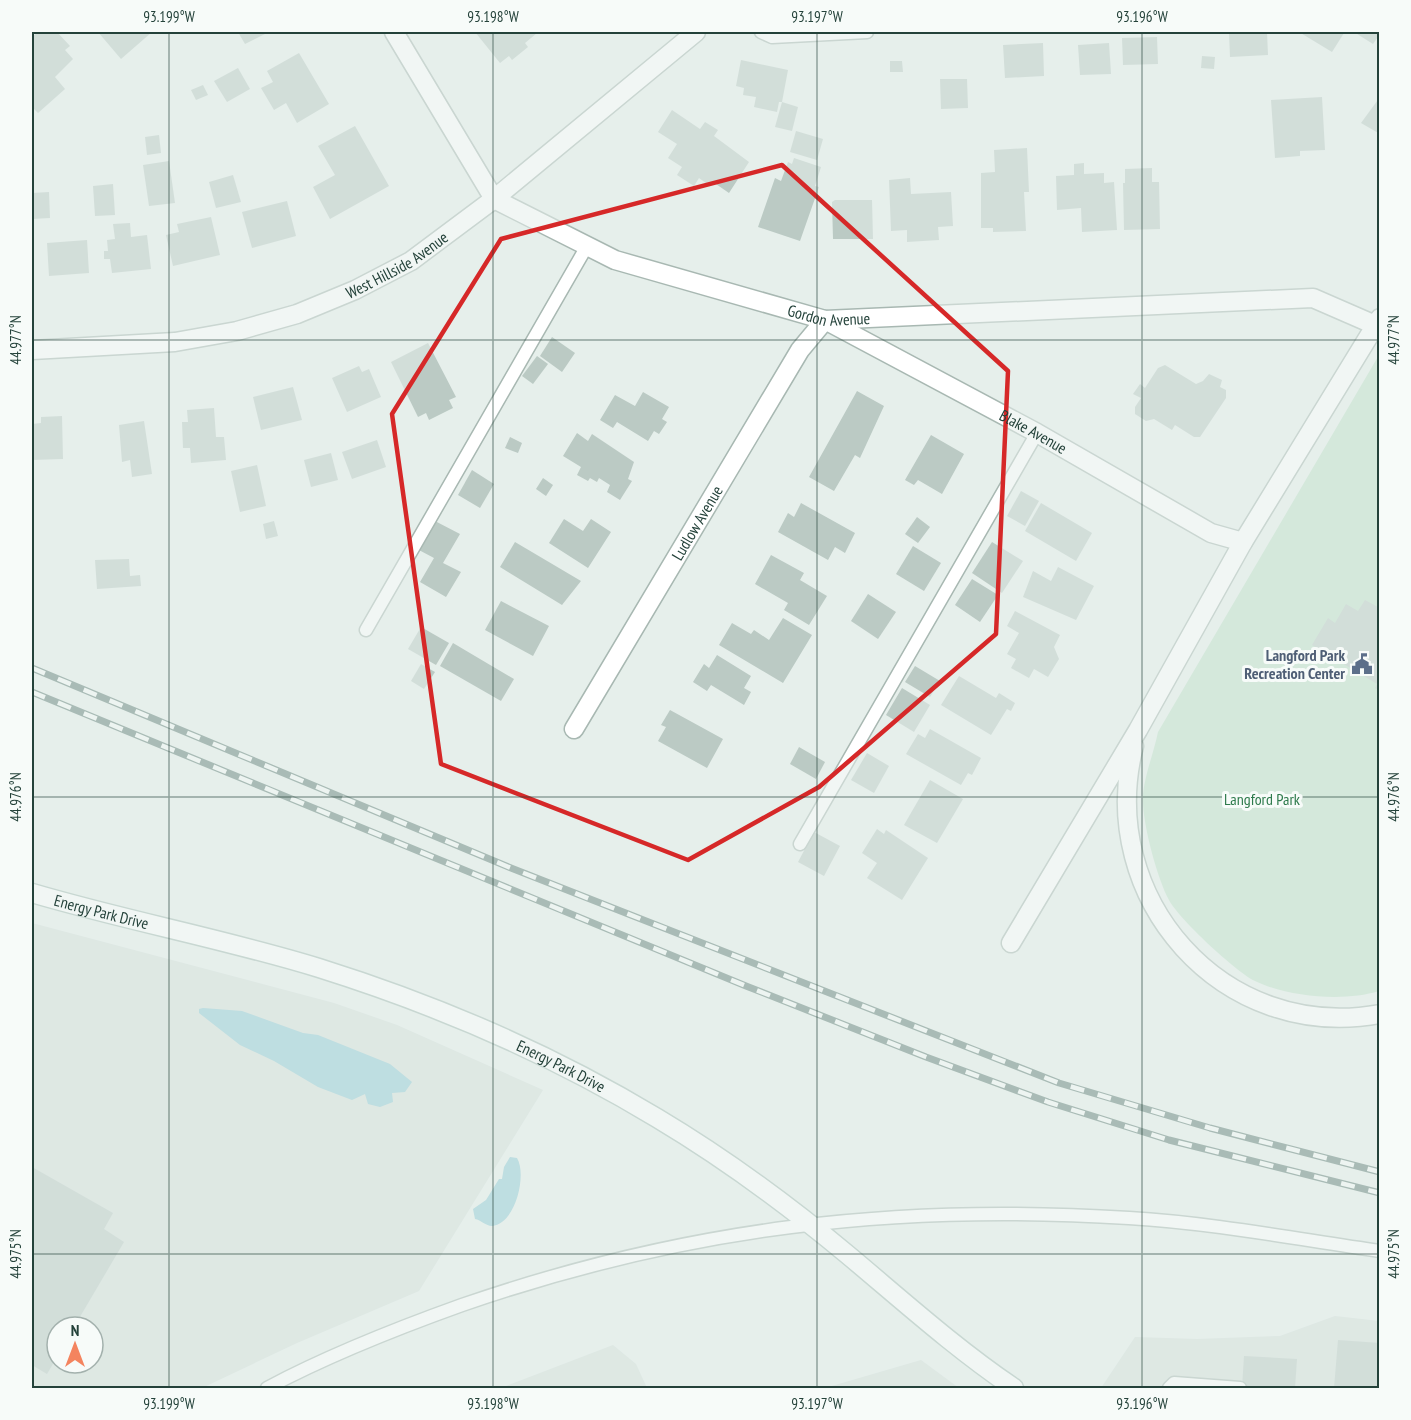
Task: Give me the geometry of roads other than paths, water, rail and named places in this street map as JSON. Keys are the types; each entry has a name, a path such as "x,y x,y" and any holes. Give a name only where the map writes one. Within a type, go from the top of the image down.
{"street":[{"path":"394,32 494,199"},
{"name":"West Hillside Avenue","path":"32,350 175,342 237,331 297,314 356,290 411,261 494,199 696,32"},
{"name":"Gordon Avenue","path":"494,199 615,260 825,320 1312,298 1377,321"},
{"name":"Blake Avenue","path":"825,320 1037,433 1211,532 1243,542"},
{"name":"Ludlow Avenue","path":"574,729 800,350 825,320"},
{"path":"1011,943 1138,730 1243,542 1377,321"},
{"path":"1138,730 1128,783 1126,812 1129,841 1147,894 1158,917 1175,939 1212,974 1233,989 1258,1001 1310,1016 1338,1018 1380,1014"},
{"name":"Energy Park Drive","path":"32,893 316,967 400,995 493,1032 594,1082 658,1119 748,1178 808,1223 937,1332 1014,1389"}],"lane":[{"path":"761,32 772,37 867,32"},
{"path":"366,630 587,246"},
{"path":"800,844 1037,433"},
{"path":"267,1389 350,1348 562,1273 626,1255 808,1223 930,1214 1068,1215 1202,1226 1380,1251"},
{"path":"1169,1389 1174,1383 1240,1389"}],"water":[{"path":"199,1009 242,1011 303,1033 318,1035 390,1064 412,1082 405,1092 392,1093 393,1102 380,1107 368,1104 365,1094 352,1100 318,1087 274,1061 240,1045 199,1013"},
{"path":"510,1157 517,1158 520,1165 520,1186 517,1197 507,1217 500,1223 490,1226 475,1219 473,1209 486,1200 499,1179 502,1179 504,1167"}],"railway":[{"path":"32,668 511,868 1059,1083 1210,1128 1380,1172"},
{"path":"32,692 746,986 926,1057 1048,1102 1169,1140 1380,1193"}],"place":[{"name":"Langford Park Recreation Center","path":"1362,664"}],"park label":[{"name":"Langford Park","path":"1262,799"}]}
